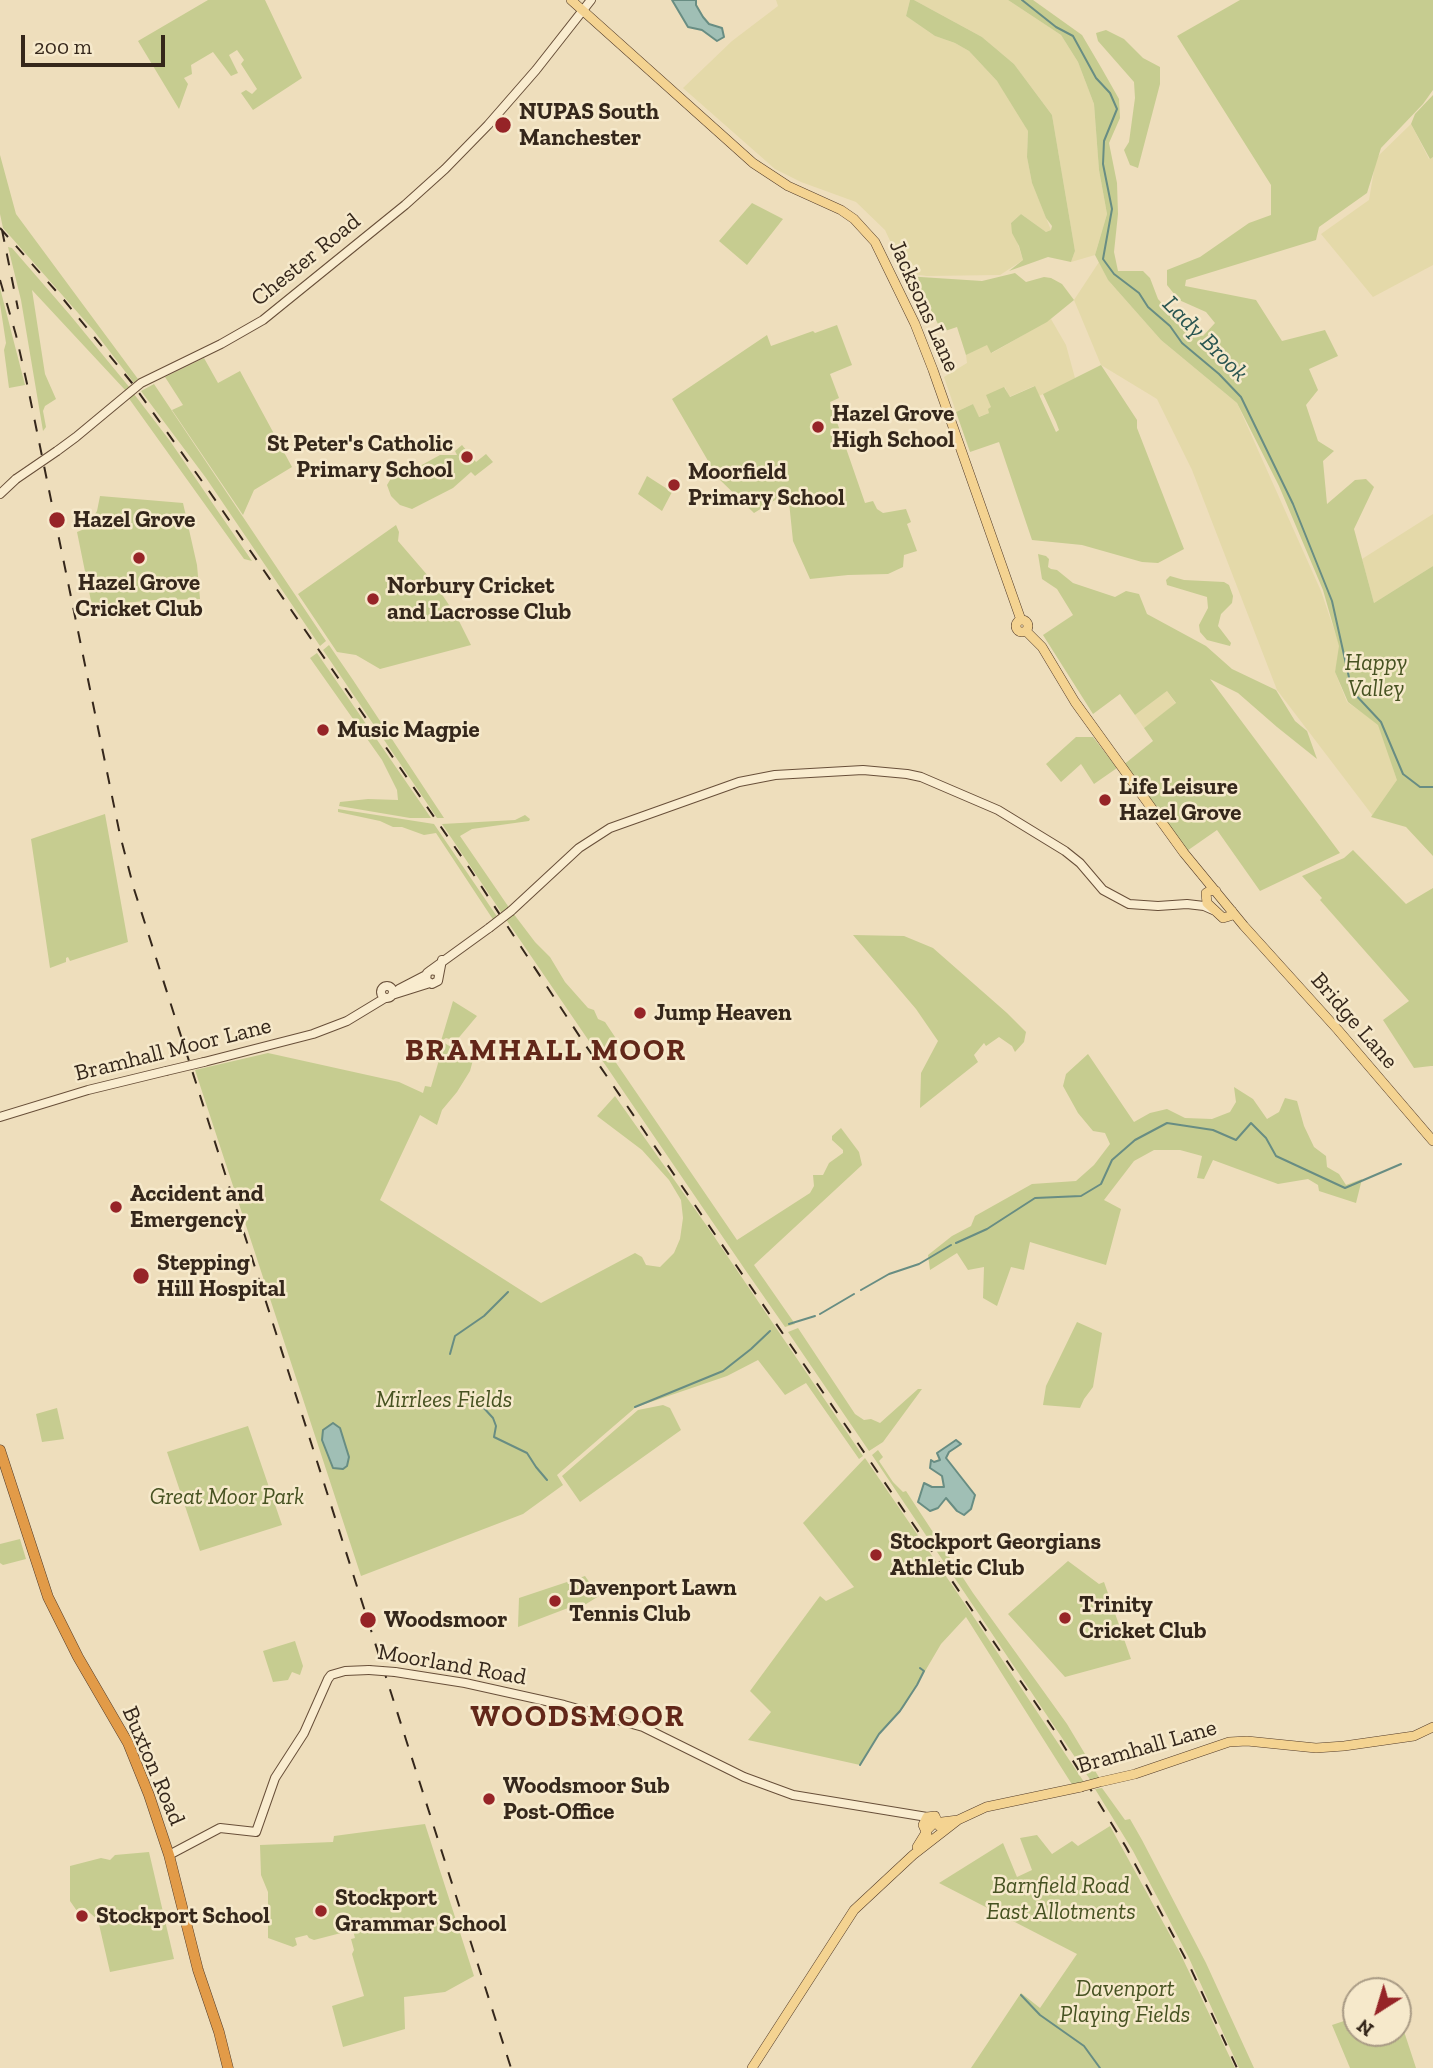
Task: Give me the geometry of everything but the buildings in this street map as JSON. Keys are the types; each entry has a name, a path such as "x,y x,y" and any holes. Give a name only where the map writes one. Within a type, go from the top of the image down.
{"highway":[{"name":"Buxton Road","path":"0,1450 48,1597 78,1657 128,1743 169,1855 198,1970 228,2068"}],"main road":[{"name":"Jacksons Lane","path":"571,0 753,163 788,186 841,210 854,219 875,242 911,316 933,370 1021,620 1028,624 1026,631 1042,647 1075,702 1181,849 1209,893"},
{"path":"1209,893 1207,903 1213,910 1223,918 1230,914"},
{"name":"Bridge Lane","path":"1209,893 1244,926 1338,1030 1433,1141"},
{"name":"Bramhall Lane","path":"752,2068 854,1910 938,1831 958,1820 986,1807 1135,1774 1229,1742 1247,1741 1316,1748 1345,1746 1414,1737 1433,1727"},
{"path":"935,1816 938,1831 925,1825 935,1816"},
{"name":"Bramhall Lane","path":"913,1855 925,1825 938,1831"}],"street":[{"name":"Chester Road","path":"0,494 76,438 141,383 256,325 405,205 488,125 591,0"},
{"name":"Bramhall Moor Lane","path":"0,1117 88,1090 304,1038 354,1017 388,994 432,976 442,960 511,911 579,848 610,828 752,779 823,771 863,771 921,777 998,810 1065,851 1076,859 1103,890 1129,904 1187,904 1213,910"},
{"name":"Bramhall Moor Lane","path":"1187,904 1209,893"},
{"name":"Moorland Road","path":"169,1855 220,1828 256,1832 275,1778 304,1732 327,1679 345,1671 369,1670 465,1683 564,1705 643,1727 754,1782 793,1795 912,1816 925,1825"}],"shaded area":[{"path":"776,0 910,0 906,16 935,36 969,51 997,81 1025,121 1028,131 1027,157 1032,183 1051,230 1046,232 1021,214 1011,223 1023,260 1000,275 927,276 905,273 885,230 856,202 801,182 775,169 683,88 732,41 778,6"},
{"path":"914,0 1008,0 1061,35 1078,62 1094,104 1099,170 1107,214 1095,255 1071,262 1075,251 1052,115 1014,64 982,37"},
{"path":"1411,124 1429,159 1433,157 1433,265 1373,297 1321,234 1369,200 1376,158"},
{"path":"1099,262 1108,280 1161,340 1237,403 1321,591 1340,647 1335,672 1347,702 1380,725 1399,781 1373,816 1277,690 1192,470 1157,399 1101,365 1074,300"},
{"path":"1051,319 1066,345 1075,378 1039,396 1034,386 1009,397 1005,387 989,413 978,417 973,404 956,412 944,377 967,363 966,355 987,344 992,353"},
{"path":"1433,514 1433,566 1374,603 1362,559"},
{"path":"1167,691 1176,704 1144,728 1135,715"}],"green space":[{"path":"208,0 265,0 302,78 253,110 241,93 246,90 252,94 257,89 241,64 244,60 237,50 229,55 238,73 231,76 213,52 191,65 192,74 184,78 188,84 179,109 138,41"},
{"path":"910,0 982,37 1014,64 1052,115 1075,251 1071,262 1048,257 1009,271 1023,260 1012,233 1011,223 1021,214 1046,232 1051,230 1052,226 1032,183 1027,157 1028,131 997,81 969,51 935,36 906,16"},
{"name":"Happy Valley","path":"1008,0 1033,0 1082,35 1102,69 1119,99 1120,118 1109,143 1117,183 1118,214 1114,252 1118,271 1143,271 1150,278 1158,299 1187,331 1203,336 1215,323 1206,312 1179,300 1167,285 1167,270 1200,257 1249,223 1271,215 1271,185 1177,36 1240,0 1433,0 1433,90 1381,148 1367,193 1319,227 1316,240 1186,280 1185,286 1256,300 1282,341 1325,330 1338,356 1309,369 1318,390 1306,405 1318,441 1334,451 1323,461 1327,504 1355,480 1366,479 1374,487 1354,529 1374,603 1433,566 1433,856 1406,827 1371,817 1397,780 1378,725 1348,702 1335,672 1339,646 1323,590 1279,486 1237,403 1161,340 1108,280 1095,255 1107,214 1099,170 1094,104 1078,62 1061,35"},
{"path":"1106,30 1124,39 1143,58 1160,67 1160,84 1138,168 1130,165 1124,150 1129,142 1135,98 1134,82 1098,41 1096,33"},
{"path":"1433,95 1433,157 1430,159 1411,124 1415,114"},
{"path":"0,155 16,214 138,379 134,383 94,331 3,228 0,214"},
{"path":"752,203 783,219 747,265 719,241"},
{"path":"8,247 12,248 70,315 130,388 126,391 32,290 45,374 56,399 45,406 43,411 46,427 43,431 21,300"},
{"path":"1015,273 1026,282 1051,278 1062,284 1074,300 1047,322 991,353 987,345 966,355 957,327 942,332 916,280 906,281 905,276 982,281"},
{"path":"0,288 25,385 9,388 4,350 6,343"},
{"path":"837,325 852,365 830,374 839,398 830,402 865,503 873,501 883,513 906,509 911,522 907,524 917,551 904,555 903,567 888,574 810,579 793,541 788,492 754,513 718,478 672,399 767,335 771,346"},
{"path":"204,358 218,383 240,371 292,467 254,490 243,515 172,410 183,405 165,377"},
{"path":"1101,365 1137,420 1137,428 1184,549 1158,563 1142,562 1082,545 1032,540 999,442 970,452 956,412 973,404 979,417 989,413 988,409 991,407 986,395 1004,387 1010,397 1035,386 1056,432 1059,430 1043,394"},
{"path":"154,384 326,641 320,646 206,478 141,391"},
{"path":"134,394 170,441 252,561 244,559 130,400"},
{"path":"462,445 476,462 486,454 493,462 475,476 471,472 453,488 412,509 400,505 391,496 387,485 393,475 420,466 440,455 457,455 455,451"},
{"path":"647,476 672,492 662,511 638,494"},
{"name":"Hazel Grove Cricket Club","path":"100,496 183,503 197,565 200,599 92,606 77,532 87,528 97,511"},
{"name":"Norbury Cricket and Lacrosse Club","path":"396,525 399,532 398,541 435,584 457,617 471,645 380,669 356,655 337,652 298,594"},
{"path":"1038,554 1049,559 1048,567 1057,570 1073,583 1115,597 1126,591 1139,594 1147,614 1206,646 1232,669 1276,690 1295,721 1307,731 1317,759 1238,693 1210,679 1340,853 1260,891 1217,830 1184,853 1122,766 1153,741 1144,728 1176,703 1167,691 1135,715 1120,694 1093,714 1043,635 1073,615 1057,589 1042,579"},
{"path":"1170,576 1184,580 1224,582 1229,585 1233,596 1232,603 1221,614 1218,626 1231,643 1230,646 1207,640 1200,632 1199,625 1208,608 1207,597 1167,585 1166,580"},
{"path":"329,645 444,818 437,818 323,650"},
{"path":"317,653 431,818 410,818 339,806 340,802 368,799 398,800 397,790 382,760 310,658"},
{"path":"1076,737 1093,737 1117,768 1094,784 1081,764 1061,782 1046,764"},
{"path":"338,809 434,824 498,918 494,921 436,833 424,835 380,821 338,812"},
{"path":"105,814 128,942 70,961 68,957 66,962 50,968 31,839"},
{"path":"525,815 529,821 472,829 460,836 510,909 503,915 442,824 515,820"},
{"path":"1353,850 1406,904 1433,888 1433,1066 1414,1068 1383,1020 1409,1001 1302,876 1344,858"},
{"path":"513,913 550,957 565,982 588,1008 594,1010 598,1019 605,1022 619,1043 608,1051 737,1240 810,1193 814,1186 813,1175 823,1175 829,1163 843,1153 832,1140 832,1136 841,1128 859,1152 862,1165 754,1265 795,1324 785,1327 746,1271 505,918"},
{"path":"853,935 904,936 933,948 1026,1032 1024,1042 1015,1052 1012,1046 999,1037 986,1046 984,1043 974,1055 978,1062 920,1108 921,1073 938,1041 916,1009"},
{"path":"453,1001 477,1016 456,1041 446,1038 441,1041"},
{"name":"Mirrlees Fields","path":"441,1041 473,1060 470,1071 442,1110 437,1125 420,1115 380,1200 541,1303 635,1253 642,1257 646,1265 660,1267 674,1253 680,1239 683,1218 681,1200 669,1180 642,1150 597,1116 615,1096 863,1456 859,1459 806,1383 785,1395 758,1360 727,1376 636,1407 557,1475 563,1485 523,1514 361,1576 195,1070 268,1053 399,1082 423,1093 425,1086 431,1087 442,1050"},
{"path":"1088,1054 1134,1122 1150,1113 1167,1109 1185,1118 1212,1119 1230,1112 1236,1102 1234,1087 1253,1099 1267,1119 1279,1112 1285,1098 1297,1101 1304,1126 1314,1147 1326,1156 1327,1167 1339,1174 1346,1185 1362,1179 1356,1203 1319,1191 1318,1185 1308,1179 1278,1184 1213,1160 1204,1179 1197,1178 1202,1156 1180,1150 1154,1150 1134,1161 1104,1200 1121,1209 1106,1265 1030,1242 1024,1270 1011,1267 997,1306 983,1298 984,1267 968,1270 957,1253 930,1270 928,1255 952,1236 971,1226 975,1216 1032,1184 1076,1181 1094,1165 1110,1144 1105,1133 1093,1131 1078,1113 1063,1086 1066,1074"},
{"path":"1077,1322 1102,1333 1093,1387 1080,1408 1043,1405 1046,1386"},
{"path":"798,1328 855,1414 864,1420 871,1419 880,1423 918,1389 922,1389 883,1442 869,1451 788,1332"},
{"path":"663,1405 670,1408 681,1430 580,1502 562,1476 638,1410"},
{"path":"57,1408 64,1439 42,1442 36,1414"},
{"name":"Great Moor Park","path":"248,1426 282,1525 200,1551 167,1452"},
{"path":"878,1450 883,1457 879,1461 893,1482 903,1492 906,1491 973,1593 1067,1724 1100,1779 1091,1781 872,1455"},
{"path":"865,1458 1084,1782 1073,1786 966,1617 941,1644 904,1707 879,1734 860,1765 748,1740 771,1712 750,1691 820,1596 826,1601 854,1587 803,1523"},
{"path":"20,1539 26,1559 3,1565 0,1563 0,1544"},
{"name":"Trinity Cricket Club","path":"1068,1561 1099,1584 1104,1582 1131,1659 1065,1677 1008,1614"},
{"name":"Davenport Lawn Tennis Club","path":"585,1576 599,1596 578,1609 576,1605 518,1627 519,1598"},
{"path":"295,1641 303,1666 300,1675 292,1672 288,1680 273,1682 263,1651"},
{"path":"1102,1788 1125,1820 1130,1819 1142,1840 1206,1963 1254,2068 1239,2068 1188,1956 1133,1851 1095,1789"},
{"path":"425,1824 474,1976 445,1992 404,1997 405,2029 343,2047 332,2006 364,1996 352,1954 354,1950 351,1939 355,1938 350,1920 340,1921 341,1933 314,1940 307,1935 295,1938 297,1945 293,1947 268,1938 268,1892 261,1875 260,1845 333,1842 334,1836"},
{"name":"Davenport Playing Fields","path":"1110,1826 1180,1953 1235,2068 971,2068 1021,1993 1040,2008 1077,1954 939,1883 1003,1843 1017,1877 1032,1870 1020,1838 1037,1835 1052,1854 1072,1841 1078,1846"},
{"path":"149,1852 174,1959 110,1972 98,1920 90,1913 77,1911 70,1901 70,1866 101,1858 110,1860 115,1855"},
{"path":"1342,2022 1342,2047 1409,2047 1416,2068 1350,2068 1332,2025"}],"water":[{"path":"672,0 696,0 703,17 709,24 722,28 724,37 717,41 702,30 688,27"},
{"path":"333,1423 340,1428 349,1457 347,1466 343,1469 333,1468 322,1440 323,1430"},
{"path":"956,1440 961,1444 949,1452 946,1458 975,1495 971,1509 964,1515 946,1498 938,1508 930,1511 918,1502 924,1483 932,1487 944,1487 942,1476 930,1468 931,1460 940,1460 937,1453"}],"waterway":[{"name":"Lady Brook","path":"1022,0 1056,27 1073,36 1096,78 1110,93 1117,109 1104,141 1103,164 1112,209 1103,259 1114,274 1139,293 1148,307 1170,326 1182,343 1219,374 1241,397 1293,504 1332,601 1352,691 1381,722 1403,774 1420,787 1433,787"},
{"path":"956,1243 987,1229 1035,1198 1081,1196 1101,1184 1112,1160 1135,1140 1167,1123 1213,1130 1236,1140 1251,1123 1266,1138 1276,1156 1345,1188 1401,1164"},
{"path":"861,1290 889,1274 919,1264 951,1245"},
{"path":"450,1354 455,1336 484,1316 508,1292"},
{"path":"820,1314 854,1294"},
{"path":"789,1324 815,1316"},
{"path":"635,1407 723,1371 770,1331"},
{"path":"482,1406 493,1418 496,1426 494,1437 527,1453 547,1480"},
{"path":"860,1765 879,1734 900,1711 917,1685 924,1671 920,1668"},
{"path":"1021,1995 1040,2015 1084,2046 1100,2068"}],"railway":[{"path":"0,228 132,383 209,491 470,869 582,1040 1054,1730 1126,1847 1191,1969 1237,2068"},
{"path":"2,230 18,309"},
{"path":"0,280 28,388 120,835 134,889 511,2068"}],"place":[{"name":"NUPAS South Manchester","path":"503,125"},
{"name":"Hazel Grove High School","path":"818,427"},
{"name":"St Peter's Catholic Primary School","path":"467,457"},
{"name":"Moorfield Primary School","path":"674,485"},
{"name":"Hazel Grove","path":"57,520"},
{"name":"Hazel Grove Cricket Club","path":"139,558"},
{"name":"Norbury Cricket and Lacrosse Club","path":"373,599"},
{"name":"Music Magpie","path":"323,730"},
{"name":"Life Leisure Hazel Grove","path":"1105,800"},
{"name":"Jump Heaven","path":"640,1013"},
{"name":"Accident and Emergency","path":"116,1207"},
{"name":"Stepping Hill Hospital","path":"141,1276"},
{"name":"Stockport Georgians Athletic Club","path":"876,1555"},
{"name":"Davenport Lawn Tennis Club","path":"555,1601"},
{"name":"Trinity Cricket Club","path":"1065,1618"},
{"name":"Woodsmoor","path":"368,1620"},
{"name":"Woodsmoor Sub Post-Office","path":"489,1799"},
{"name":"Stockport Grammar School","path":"321,1911"},
{"name":"Stockport School","path":"82,1916"}],"district":[{"name":"BRAMHALL MOOR","path":"546,1051"},
{"name":"WOODSMOOR","path":"578,1717"}],"park label":[{"name":"Barnfield Road East Allotments","path":"1061,1899"}]}
